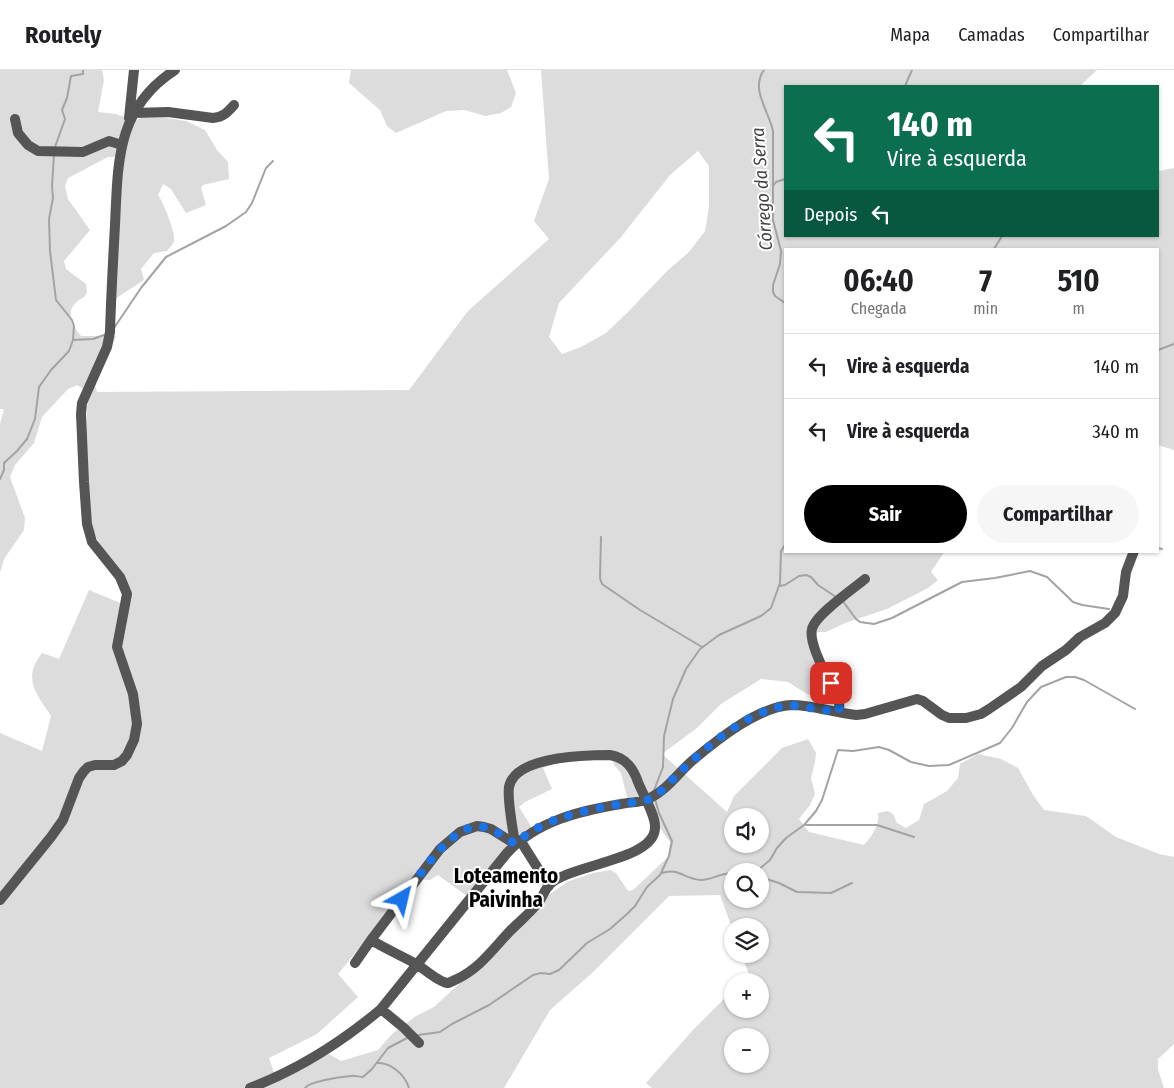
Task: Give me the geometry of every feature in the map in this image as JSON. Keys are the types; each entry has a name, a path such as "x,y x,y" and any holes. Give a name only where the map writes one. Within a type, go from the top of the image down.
{"street":[{"path":"0,900 63,820 79,778 84,771 88,767 95,765 114,765 122,761 134,740 137,724 133,694 117,647 127,594 120,577 98,551 89,533 84,482 81,414 82,403 102,358 110,332 118,163 131,117 134,70"},
{"path":"131,117 159,82 176,70"},
{"path":"131,117 168,112 220,118 234,105"},
{"path":"15,120 18,133 28,145 38,151 83,152 109,141 122,145"},
{"path":"250,1088 315,1056 358,1029 381,1009 518,842 549,822 575,814 645,800 662,790 693,760 731,731 760,715 784,706 791,705 848,714 865,714 917,699 949,718 966,718 981,714 1021,687 1042,666 1066,650 1080,637 1105,623 1115,612 1123,596 1126,572 1133,553"},
{"path":"839,712 839,698 817,652 812,630 819,617 865,579"},
{"path":"371,940 418,965 446,983 464,976 483,962 531,912 549,886 567,875 612,861 636,851 650,840 654,834 654,822 636,776 629,765 618,756 575,756 527,766 518,771 509,786 518,842 549,886"},
{"path":"355,963 440,849 460,832 477,826 484,827 518,842"},
{"path":"381,1009 419,1043"}],"shaded area":[{"path":"0,70 102,70 104,80 98,112 116,114 127,118 118,157 108,157 68,178 65,186 68,199 90,230 64,261 66,269 86,284 86,295 74,304 72,309 72,323 81,336 116,336 95,385 97,392 409,390 468,311 549,239 534,221 549,179 541,70 1097,70 1081,85 784,85 784,237 1159,237 1159,171 1174,168 1174,450 1159,445 1159,248 784,248 784,553 944,553 931,572 938,580 928,588 887,609 845,623 826,632 818,632 812,638 833,688 827,699 807,694 788,682 761,679 721,704 697,728 662,754 724,809 724,853 769,853 769,808 729,808 734,796 782,748 808,739 816,753 811,778 815,794 810,805 799,819 809,832 864,845 876,826 878,813 888,811 893,814 897,823 906,828 919,820 924,804 947,791 958,778 960,764 978,754 1001,759 1018,768 1044,810 1086,816 1116,837 1159,854 1174,857 1174,1044 1158,1059 1158,1069 1164,1088 652,1088 646,1083 693,1030 724,999 724,1018 769,1018 769,973 749,973 745,963 769,963 769,918 728,918 725,908 769,908 769,863 724,863 724,906 720,895 669,896 592,973 550,1010 504,1088 0,1088 0,733 42,751 51,716 33,686 32,678 36,662 42,653 59,659 89,590 125,605 129,590 92,530 85,453 88,392 77,385 68,389 42,417 34,443 15,465 10,477 25,518 24,530 4,559 0,573 0,424 4,409 0,409","holes":["698,151 709,166 709,207 705,231 689,252 667,271 606,333 581,347 562,354 549,337 559,303 621,237 670,175","611,753 614,765 621,773 629,805 647,805 654,820 670,842 668,857 633,890 628,891 616,873 610,870 593,873 567,882 529,909 461,982 434,1007 416,1016 392,1034 378,1050 341,1061 329,1054 277,1081 269,1058 317,1034 358,997 338,974 416,879 430,880 438,875 471,899 534,831 519,807 525,802 552,789 543,768 579,756"]},
{"path":"351,70 507,70 516,93 511,107 501,113 485,116 465,110 446,111 396,133 387,126 380,110 349,83"},
{"path":"147,115 186,121 205,130 217,150 228,162 229,179 203,185 201,188 206,205 186,213 171,189 163,184 158,195 171,225 174,237 173,242 167,251 154,253 141,269 144,280 115,299 122,157 135,122"}],"waterway":[{"path":"55,147 65,119 62,110 67,98 71,76 83,74 83,70"},
{"name":"Córrego da Serra","path":"764,70 760,77 759,85 773,131 773,220 781,251 780,264 773,285 773,292 775,296 784,302"},
{"path":"905,85 912,70"},
{"path":"0,479 4,470 4,463 27,439 35,419 39,387 51,370 69,351 73,340 74,326 72,320 56,300 50,251 49,219 53,198 54,154"},
{"path":"114,328 141,288 166,257 226,226 246,212 252,203 266,168 273,161"},
{"path":"773,186 776,182 784,179"},
{"path":"995,248 1001,237"},
{"path":"73,340 93,339 104,335"},
{"path":"1159,350 1174,344"},
{"path":"601,537 600,578 602,584 640,610 702,647"},
{"name":"Córrego da Serra","path":"653,793 663,767 664,736 673,699 686,669 700,649 719,635 761,616 771,608 780,583 781,551 784,546"},
{"path":"842,600 856,619 860,622 874,624 892,618 962,582 1030,571 1047,577 1073,602 1109,609"},
{"path":"779,586 785,585 799,576 806,575 836,597"},
{"path":"766,863 786,838 804,825 816,811 822,800 838,750 853,751 879,747 889,750 911,762 929,766 949,765 1000,743 1012,728 1027,702 1041,687 1066,677 1084,680 1135,709"},
{"name":"Córrego da Serra","path":"418,1035 440,1032 489,1005 533,975 541,973 550,974 559,970 587,943 610,929 627,914 635,906 647,887 660,875 669,856 672,841 659,813 655,799"},
{"path":"806,825 877,825 914,837"},
{"path":"662,873 673,872 701,880 724,874"},
{"path":"769,880 797,892 831,893 852,883"},
{"name":"Córrego da Serra","path":"305,1088 313,1083 326,1080 353,1076 363,1077 372,1069 388,1048 409,1037"},
{"path":"377,1063 382,1063 397,1070 409,1088"}],"district":[{"name":"Loteamento Paivinha","path":"506,888"}],"route":[{"path":"402,899 440,849 460,832 477,826 484,827 491,829 515,844 549,822 575,814 650,798 662,790 693,760 731,731 760,715 791,705 839,712 839,698 831,683"}]}
